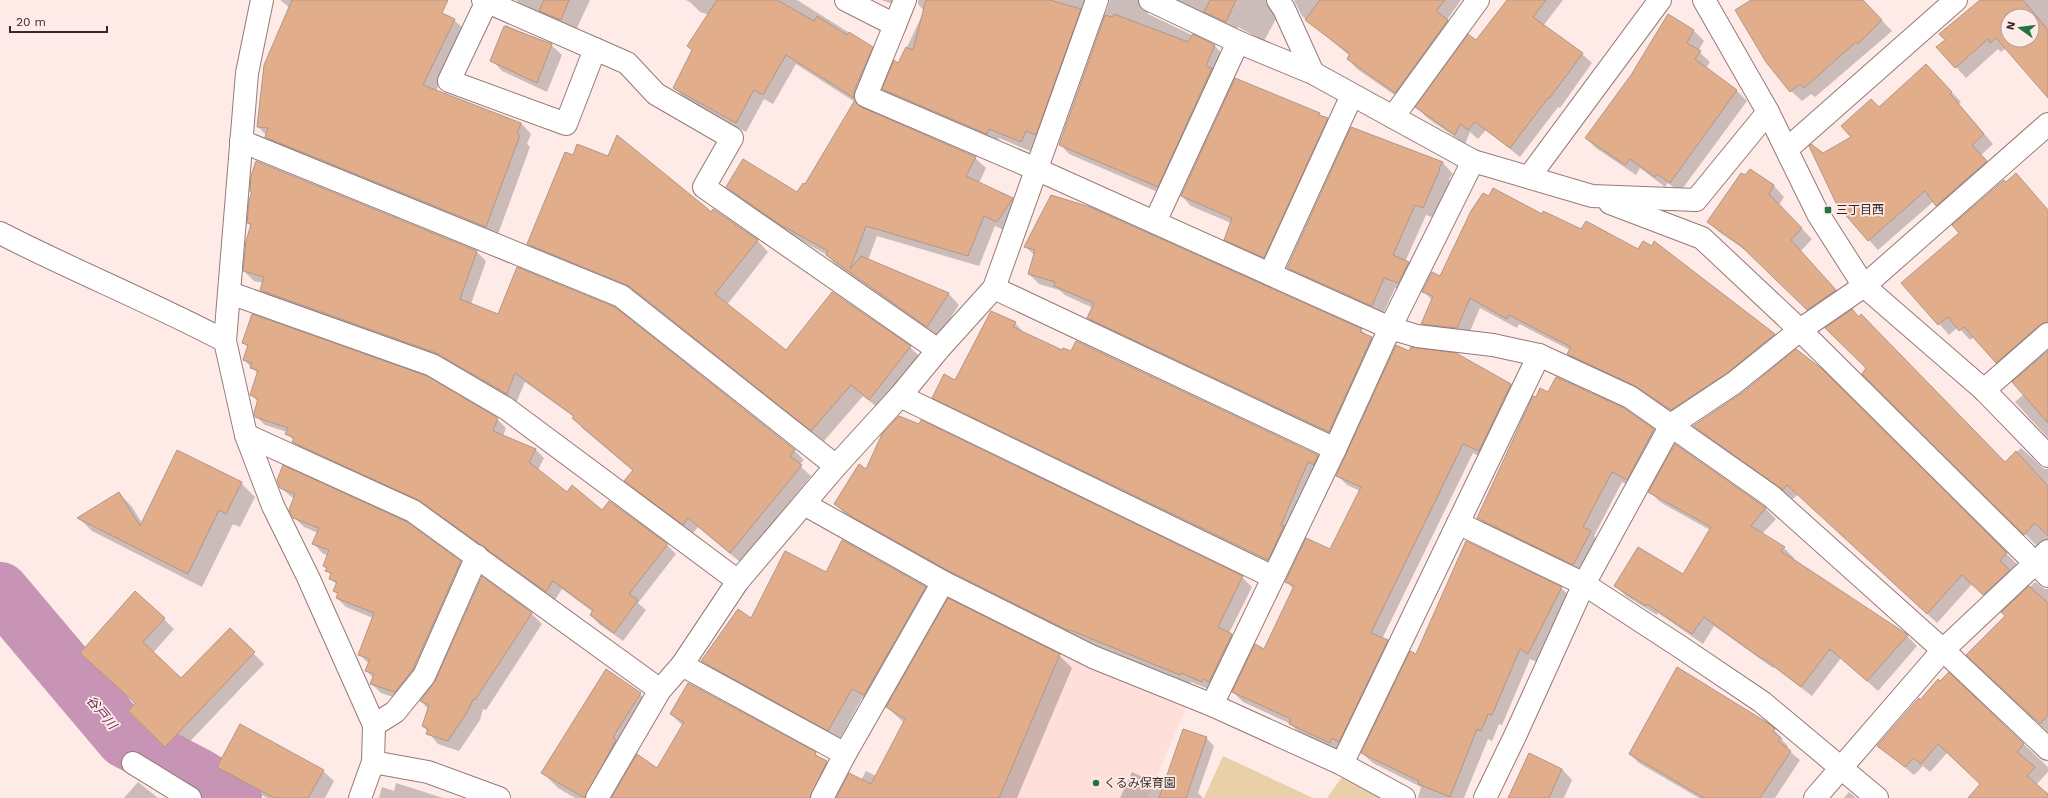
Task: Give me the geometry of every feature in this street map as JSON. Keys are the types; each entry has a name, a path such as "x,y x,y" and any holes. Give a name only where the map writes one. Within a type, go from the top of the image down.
{"street":[{"path":"262,0 247,73 225,341 246,435 273,506 308,578 374,725 373,762 360,798"},
{"path":"846,0 895,25"},
{"path":"905,0 866,96 1036,169 1390,328 1417,336 1493,345 1539,355 1630,397 1771,496 1943,650 2048,749"},
{"path":"597,798 660,690 682,665 738,581 836,466 900,396 938,350 994,288 1097,0"},
{"path":"1150,0 1238,42 1313,73 1473,161 1592,196 1702,238 2044,563 1943,650 1816,798"},
{"path":"1393,117 1478,0"},
{"path":"1530,177 1660,0"},
{"path":"1787,150 1956,0"},
{"path":"595,49 566,124 449,81 485,1 595,49 626,63 656,94 732,138 704,187 938,350"},
{"path":"1706,1 1768,112 1818,214 1864,286 1984,390 2048,456"},
{"path":"1284,3 1313,73"},
{"path":"1155,222 1238,42"},
{"path":"1270,274 1352,95"},
{"path":"1592,196 1696,200 1768,112"},
{"path":"1485,798 1584,584 1671,425 1734,382 1800,330 1864,286 2048,124"},
{"path":"241,141 621,296 836,466"},
{"path":"1212,705 1272,577 1335,449 1390,328 1473,161"},
{"path":"0,233 64,266 180,317 225,341"},
{"path":"994,288 1335,449"},
{"path":"230,293 432,365 507,409 738,581"},
{"path":"1984,390 2048,334"},
{"path":"1342,764 1539,355"},
{"path":"900,396 1272,577"},
{"path":"246,435 413,511 660,690"},
{"path":"804,504 943,582 1093,657 1212,705 1342,764 1403,798"},
{"path":"1458,523 1584,584 1762,702 1877,798"},
{"path":"374,725 395,712 424,676 477,556"},
{"path":"822,798 844,754 943,582"},
{"path":"682,665 844,754"},
{"path":"373,762 428,772 499,798"},
{"path":"133,763 190,798"}],"shaded area":[{"path":"1000,627 1133,686 1187,706 1147,798 925,798"},
{"path":"1223,756 1313,798 1204,798"},
{"path":"1342,777 1387,798 1327,798"}],"building":[{"path":"292,0 448,0 442,13 455,19 423,85 521,123 517,134 520,135 486,227 265,137 268,128 257,127 264,65"},
{"path":"544,0 569,0 561,20 539,11"},
{"path":"717,0 777,0 814,21 817,16 847,35 849,32 873,47 854,91 854,98 786,55 763,95 754,90 736,123 673,88 692,50 687,46"},
{"path":"926,0 1050,0 1081,9 1036,135 1026,131 1021,142 989,129 987,134 882,89 894,60 898,63 906,47 913,50"},
{"path":"1210,0 1236,0 1226,22 1204,12"},
{"path":"1320,0 1445,0 1436,11 1448,20 1395,93 1347,59 1350,54 1305,20"},
{"path":"1507,0 1546,0 1533,17 1583,53 1510,148 1475,122 1468,130 1460,124 1455,135 1415,107 1468,34 1476,40"},
{"path":"1751,0 1863,0 1882,20 1858,44 1856,42 1804,88 1800,84 1790,92 1766,62 1735,10"},
{"path":"1980,0 2023,0 2030,8 2000,8 2000,43 1996,38 1990,43 1988,39 1955,68 1936,47 1945,40 1939,34"},
{"path":"1114,14 1188,42 1193,34 1215,45 1206,66 1212,68 1158,187 1059,145 1105,15 1112,17"},
{"path":"1668,14 1694,30 1687,43 1701,51 1695,59 1737,90 1670,183 1657,174 1655,177 1630,159 1625,165 1585,138 1631,75"},
{"path":"2040,20 2048,30 2048,98 2005,48 2040,48"},
{"path":"504,26 552,44 537,83 490,61"},
{"path":"1926,64 1952,92 1950,94 1984,134 1972,145 1987,161 1936,206 1925,191 1868,241 1837,205 1809,146 1811,144 1823,153 1851,137 1841,126 1871,99 1879,107"},
{"path":"1235,78 1320,113 1319,115 1328,118 1264,258 1224,240 1232,218 1181,196"},
{"path":"855,100 861,107 976,157 966,176 1013,198 997,222 984,216 968,256 866,226 850,269 861,256 949,293 927,327 826,255 828,251 779,224 726,187 743,159 797,192 803,183 805,184"},
{"path":"1351,127 1443,162 1439,168 1440,169 1423,208 1415,205 1393,255 1409,262 1398,283 1384,278 1372,306 1287,268"},
{"path":"617,135 711,212 713,209 758,240 715,294 786,350 832,292 911,346 869,400 851,385 811,431 629,286 527,244 565,152 573,155 577,144 608,156"},
{"path":"256,161 477,251 460,299 498,314 517,267 615,307 795,450 790,456 802,465 730,553 688,518 683,525 624,481 633,470 572,418 574,416 515,373 507,394 436,353 260,290 264,277 243,271 246,241 251,224 247,223 249,200 252,192 250,192 251,176"},
{"path":"1750,169 1774,185 1769,194 1802,228 1791,240 1836,290 1807,310 1740,245 1707,222 1741,173 1745,175"},
{"path":"2016,173 2048,210 2048,322 2040,325 1996,363 1964,327 1959,331 1948,317 1938,325 1901,283 1959,233 1952,225 2004,180 2006,182"},
{"path":"1493,188 1542,214 1543,211 1581,229 1586,221 1638,249 1643,241 1652,246 1654,241 1775,334 1727,373 1671,410 1635,386 1567,354 1571,347 1509,315 1507,319 1470,298 1457,328 1421,324 1433,296 1422,292 1432,272 1440,276 1471,211 1483,193 1489,196"},
{"path":"1051,195 1090,207 1362,329 1360,332 1372,337 1329,432 1087,318 1094,303 1054,286 1055,282 1028,274 1035,250 1024,247"},
{"path":"1852,309 1859,317 1861,314 2005,462 2016,451 2048,486 2048,536 2035,523 2024,535 1862,374 1866,368 1825,328"},
{"path":"991,311 1016,322 1013,327 1062,350 1063,348 1071,351 1076,341 1318,455 1314,465 1308,462 1281,525 1284,526 1268,560 932,398 944,374 955,380"},
{"path":"252,314 427,376 498,418 493,431 536,449 529,462 567,492 572,485 602,510 609,501 668,544 629,594 638,600 614,633 590,615 593,610 553,581 546,592 420,501 292,442 294,438 285,434 288,428 255,417 254,413 258,399 250,395 258,370 250,368 252,363 243,360 248,345 242,343"},
{"path":"1396,345 1409,351 1411,347 1456,353 1511,384 1479,451 1463,444 1371,633 1388,640 1339,742 1332,738 1330,743 1289,724 1291,719 1232,692 1255,644 1264,649 1294,586 1285,582 1306,538 1330,549 1361,487 1336,476"},
{"path":"1796,349 1822,369 2007,553 2000,561 2010,570 1983,595 1962,575 1927,614 1787,485 1783,490 1693,426 1742,393"},
{"path":"2048,351 2048,423 2012,382"},
{"path":"1556,377 1624,408 1654,429 1627,480 1612,472 1583,527 1591,531 1573,565 1477,518 1533,396 1536,397 1540,388 1548,392"},
{"path":"899,416 919,424 921,420 1243,576 1218,627 1232,634 1209,682 1203,679 1202,682 1181,673 1180,675 1070,630 1069,631 949,571 854,518 834,504 859,464 866,469 882,434"},
{"path":"1675,444 1766,508 1751,526 1785,547 1781,551 1908,635 1867,681 1830,649 1801,687 1763,658 1762,659 1704,617 1692,634 1647,604 1646,606 1614,586 1638,547 1683,574 1711,527 1648,492"},
{"path":"177,450 242,482 226,514 219,510 188,574 77,518 119,492 140,526"},
{"path":"283,465 407,522 461,561 413,669 395,692 370,684 374,674 365,671 370,659 358,655 374,613 336,598 338,593 333,591 337,582 329,579 331,573 325,571 327,568 323,566 329,550 312,544 319,528 293,518 289,510 295,494 280,488 277,480"},
{"path":"842,540 926,587 864,695 852,689 828,731 701,661 738,609 751,618 785,551 826,572"},
{"path":"1466,541 1562,587 1528,654 1520,649 1492,715 1488,714 1481,731 1477,729 1450,797 1418,784 1419,781 1361,753 1410,651 1416,654"},
{"path":"482,576 532,613 475,700 473,699 469,709 448,741 426,734 428,729 422,726 429,705 420,701 435,681"},
{"path":"2029,586 2048,603 2048,715 2040,724 1966,655 2005,616 2001,612"},
{"path":"135,591 165,618 143,642 181,678 230,628 255,652 165,747 128,711 135,703 80,653"},
{"path":"948,598 1060,654 999,798 836,798 849,773 871,784 905,719 886,707"},
{"path":"1677,667 1771,725 1775,729 1773,732 1780,737 1778,741 1791,751 1760,798 1704,798 1629,754"},
{"path":"606,669 641,693 613,737 616,740 585,798 541,773"},
{"path":"1949,672 2024,744 2017,752 2035,767 2027,776 2048,794 2048,798 1968,798 1980,784 1938,744 1921,764 1914,758 1905,767 1877,746 1919,698 1920,700 1938,679 1940,681"},
{"path":"688,683 816,752 815,755 827,761 810,798 611,798 637,754 657,768 684,722 670,714"},
{"path":"240,724 324,770 308,798 274,798 217,767"},
{"path":"1183,729 1207,737 1186,798 1159,798"},
{"path":"1529,753 1562,769 1549,798 1508,798"}],"waterway":[{"name":"谷戸川","path":"0,591 125,739 196,776 233,798"}],"place":[{"name":"三丁目西","path":"1828,210"},
{"name":"くるみ保育園","path":"1096,783"}]}
